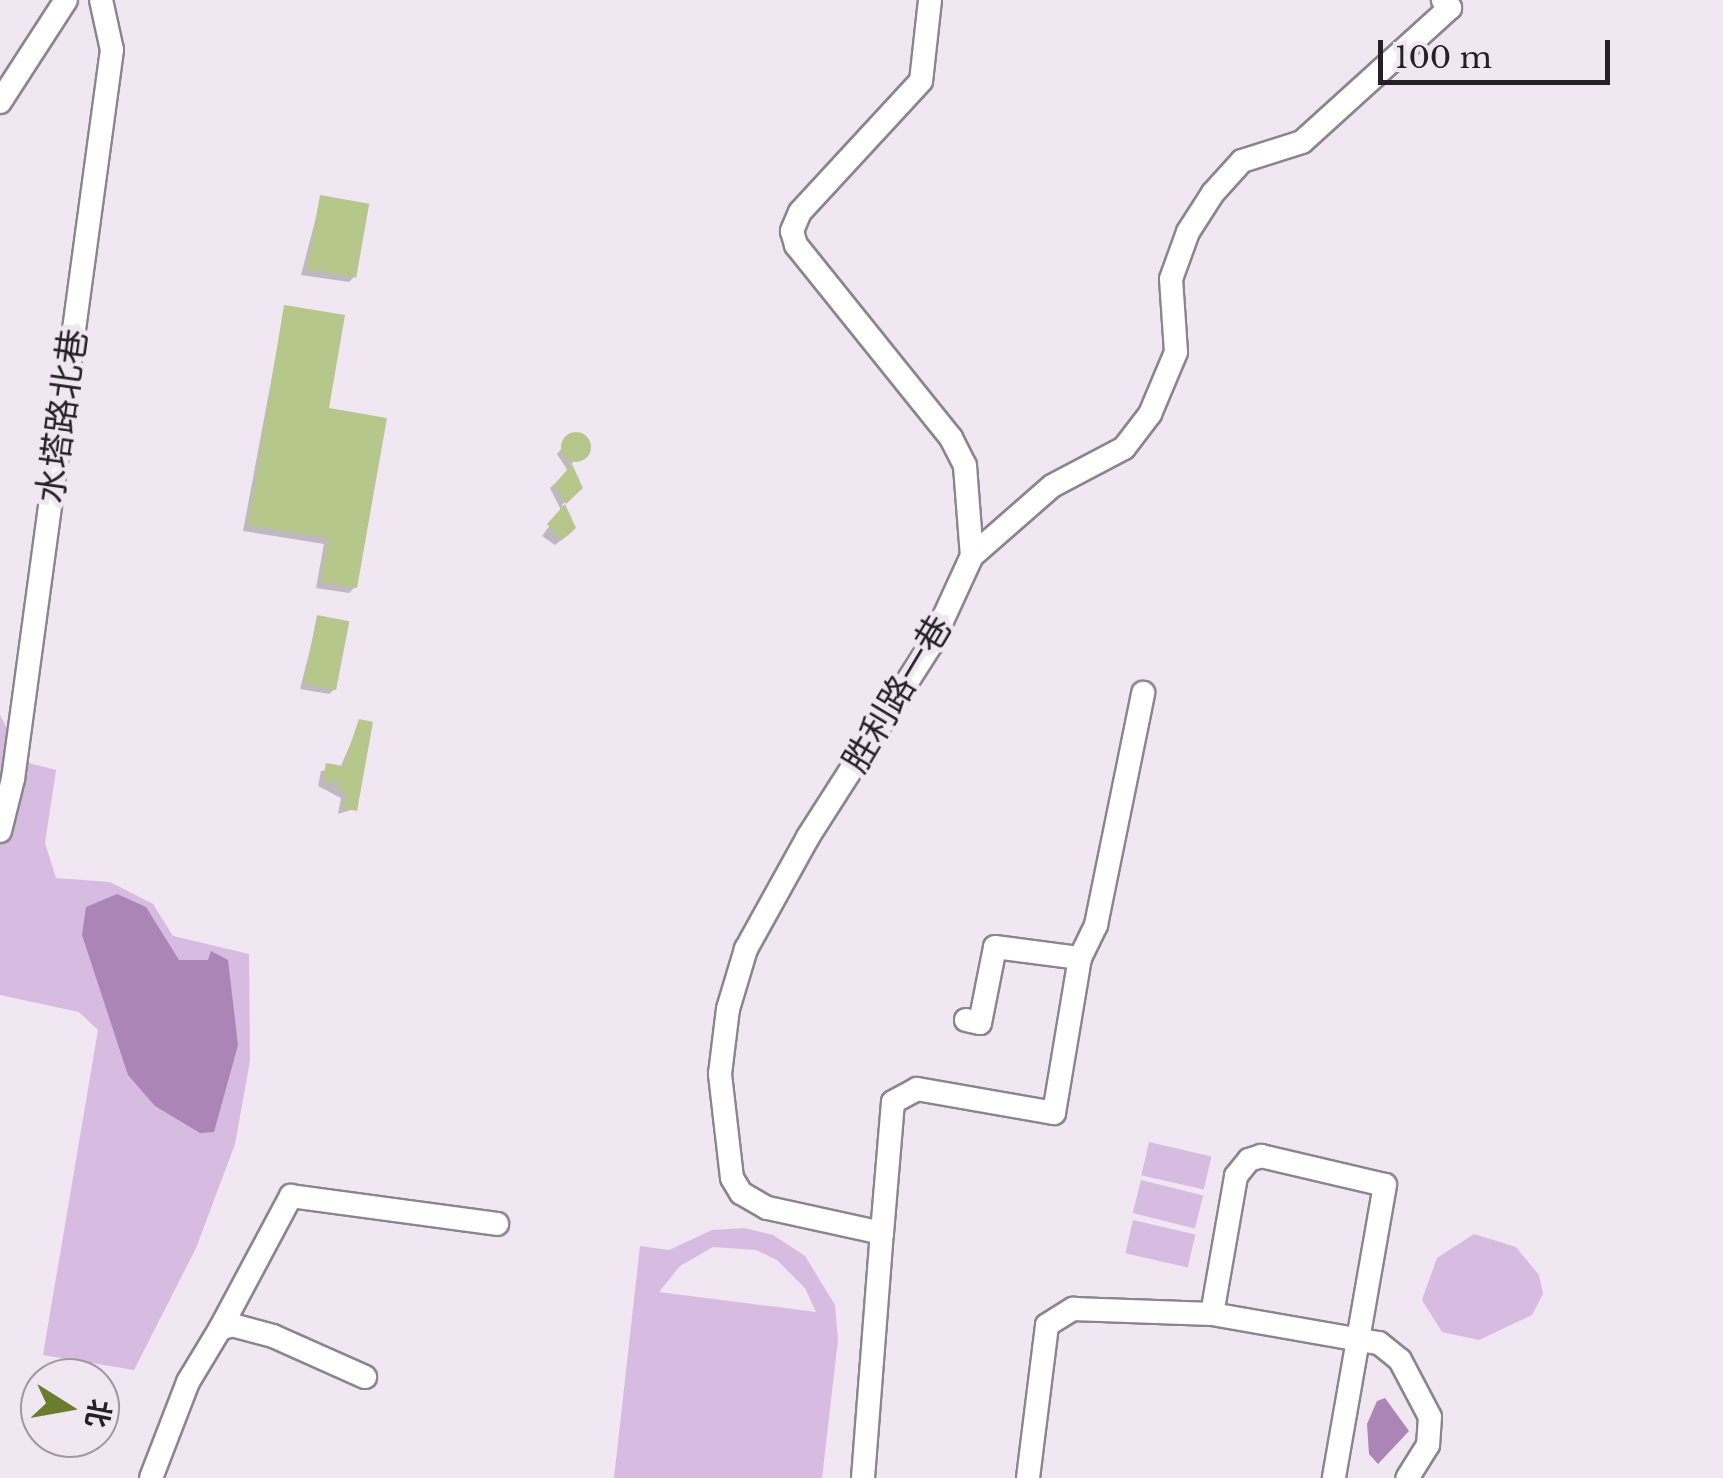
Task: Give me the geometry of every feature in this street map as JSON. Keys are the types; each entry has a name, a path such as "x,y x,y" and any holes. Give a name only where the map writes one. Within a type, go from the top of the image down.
{"street":[{"path":"0,102 66,0"},
{"name":"水塔路北巷","path":"0,831 12,779 112,50 102,0"},
{"path":"930,0 920,81 800,212 792,230 796,245 951,438 965,466 972,556"},
{"name":"胜利路一巷","path":"882,1233 767,1208 741,1193 732,1178 721,1112 722,1055 746,949 808,837 931,645 972,556 1052,486 1124,448 1150,414 1176,352 1171,279 1188,232 1213,193 1242,161 1302,142 1450,8 1443,0"},
{"path":"863,1478 893,1102 916,1089 1054,1114 1080,958 1096,924 1143,694"},
{"path":"966,1020 980,1023 995,946 1080,958"},
{"path":"1212,1314 1240,1166 1260,1156 1385,1185 1334,1478"},
{"path":"151,1478 188,1382 291,1196 497,1224"},
{"path":"1028,1478 1048,1326 1059,1314 1212,1314 1378,1343 1400,1360 1430,1416 1428,1444 1408,1478"},
{"path":"220,1329 272,1336 364,1377"}],"shaded area":[{"path":"0,715 25,762 56,770 45,843 56,878 110,882 153,904 173,936 249,954 250,1061 235,1144 196,1248 134,1370 120,1368 120,1358 43,1355 98,1030 79,1012 0,995"},
{"path":"117,894 146,907 179,960 208,960 211,951 228,960 238,1045 214,1132 200,1133 155,1106 128,1075 82,935 86,907"},
{"path":"1149,1142 1211,1156 1204,1190 1141,1175"},
{"path":"1141,1180 1203,1195 1195,1228 1133,1213"},
{"path":"1133,1220 1195,1234 1188,1268 1125,1253"},
{"path":"744,1228 773,1235 805,1256 835,1305 838,1340 822,1478 614,1478 640,1246 669,1250 712,1230","holes":["713,1247 756,1250 777,1260 805,1288 816,1312 659,1292 680,1266"]},
{"path":"1474,1234 1516,1247 1539,1275 1543,1294 1532,1315 1479,1340 1442,1332 1422,1300 1437,1258"},
{"path":"1385,1398 1409,1431 1378,1464 1369,1454 1367,1424 1377,1401"}],"building":[{"path":"320,195 369,204 356,278 307,269"},
{"path":"284,305 345,315 329,408 387,418 357,588 321,582 328,538 248,525"},
{"path":"576,432 587,436 591,447 587,458 576,462 565,458 561,447 565,436"},
{"path":"572,464 583,488 566,504 554,485"},
{"path":"565,504 576,528 562,540 547,524"},
{"path":"317,615 349,621 336,690 304,684"},
{"path":"359,719 373,722 357,811 343,808 346,791 337,790 339,783 323,780 326,763 343,766"}]}
